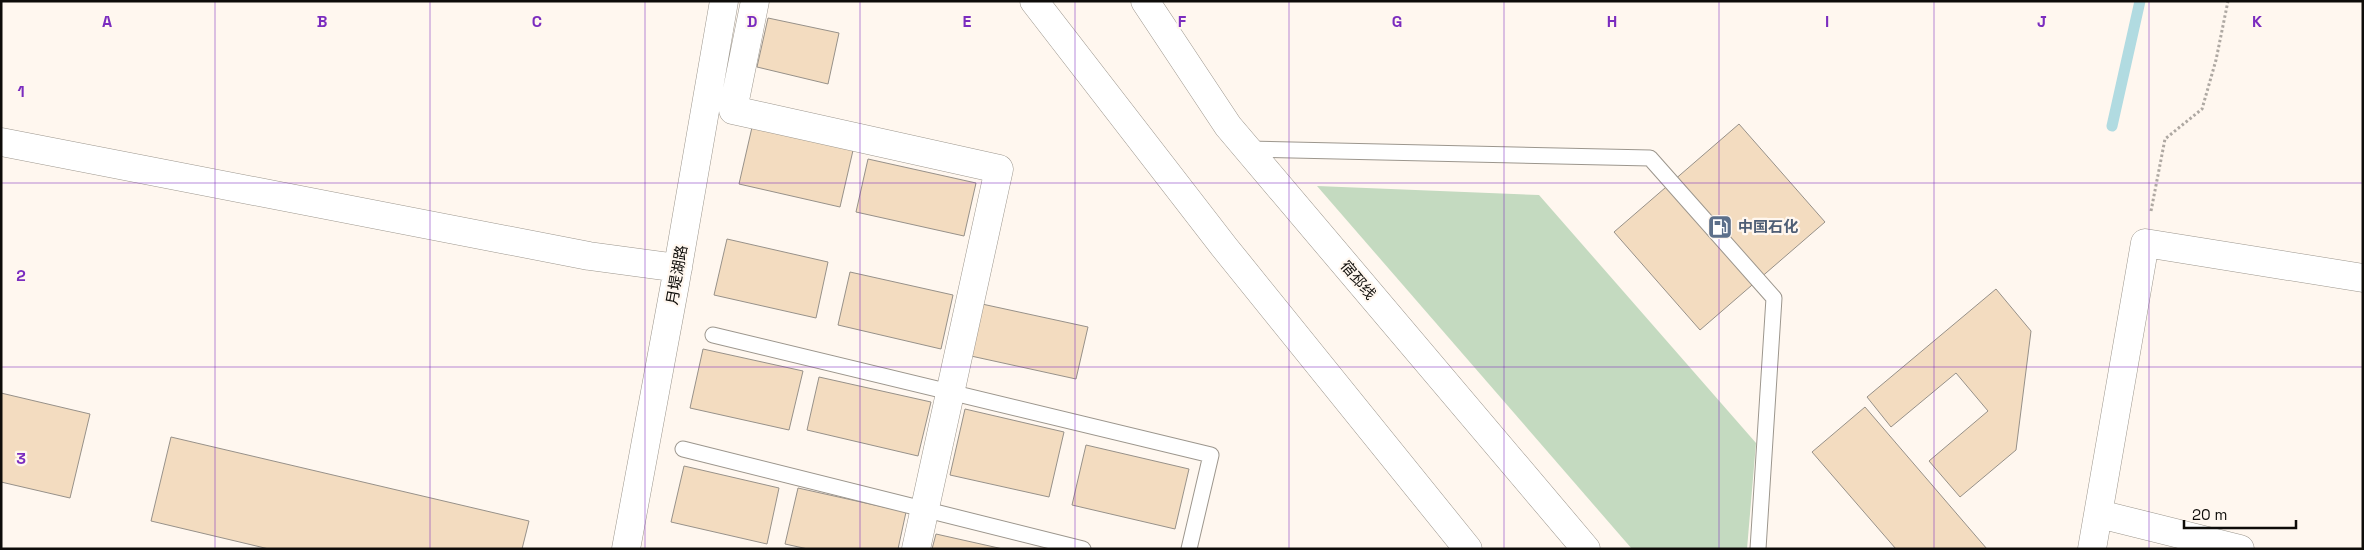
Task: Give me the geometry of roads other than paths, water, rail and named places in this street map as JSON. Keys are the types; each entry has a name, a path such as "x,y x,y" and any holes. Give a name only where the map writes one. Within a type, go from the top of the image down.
{"street":[{"name":"月堤湖路","path":"626,549 678,268 724,1"},
{"path":"755,1 733,110 998,169 916,549"},
{"path":"1034,1 1225,248 1468,549"},
{"name":"宿邳线","path":"1145,1 1228,126 1247,150 1586,549"},
{"path":"1,142 589,256 678,268"},
{"path":"2092,549 2145,243 2363,278"},
{"path":"2099,514 2240,549"}],"lane":[{"path":"1247,150 1650,158 1774,298 1758,549"},
{"path":"713,335 1211,455 1189,549"},
{"path":"683,449 1083,549"}],"waterway":[{"path":"2112,126 2140,1"}],"place":[{"name":"中国石化","path":"1720,227"}]}
